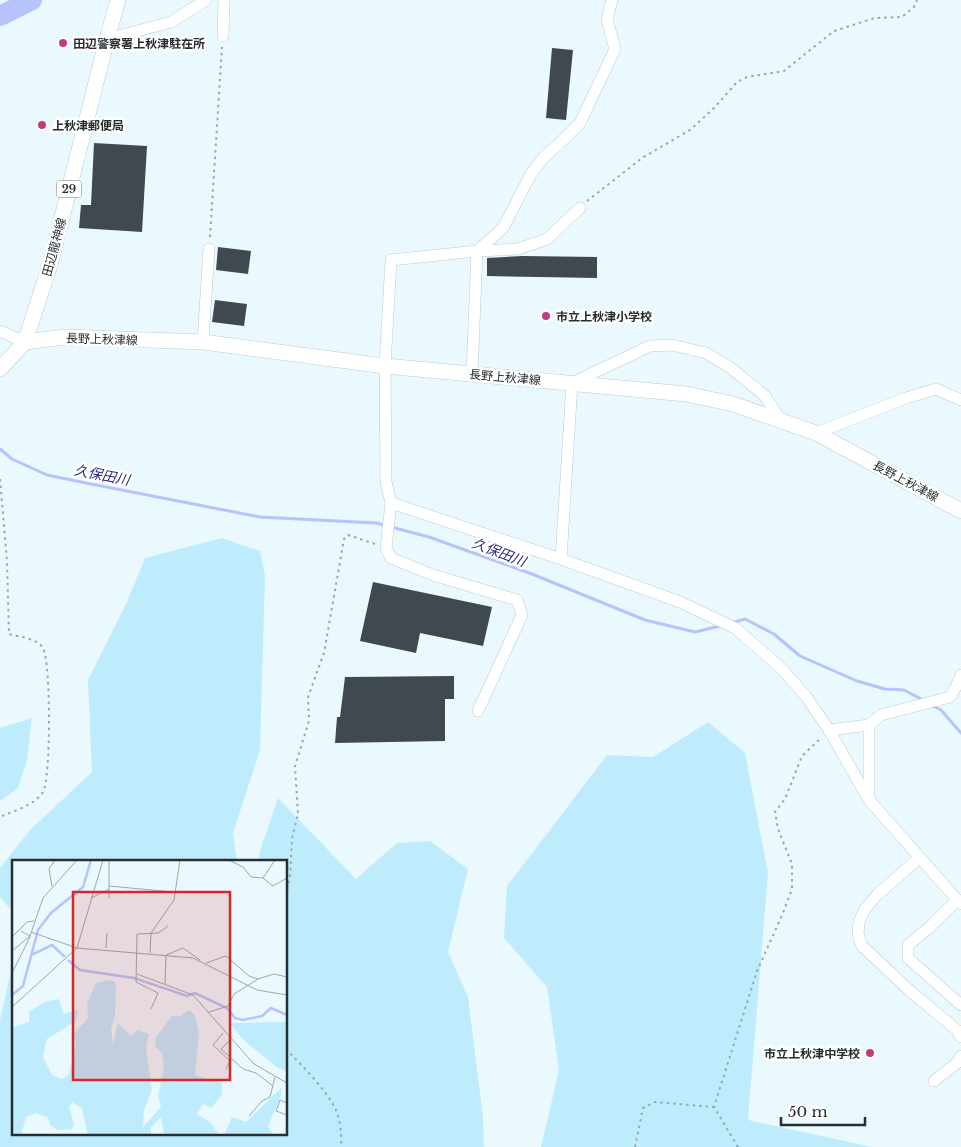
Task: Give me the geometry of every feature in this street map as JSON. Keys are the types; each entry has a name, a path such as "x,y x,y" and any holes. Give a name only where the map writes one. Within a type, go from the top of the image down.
{"main road":[{"name":"田辺龍神線","path":"0,369 25,342 50,265 118,0"},
{"name":"長野上秋津線","path":"25,342 64,337 203,342 385,366 686,394 733,404 816,433 961,511"}],"street":[{"path":"107,39 171,22 206,0"},
{"path":"222,36 224,0"},
{"path":"472,374 477,251 503,228 531,174 545,156 580,123 615,49 607,19 612,0"},
{"path":"478,711 522,614 517,600 432,575 391,558 386,548 391,503 386,482 385,366 391,260 477,251 518,249 547,240 580,208"},
{"path":"203,342 209,250"},
{"path":"0,331 25,342"},
{"path":"561,559 572,383 650,346 672,344 706,353 731,368 765,396 780,419"},
{"path":"816,433 906,398 936,389 961,400"},
{"path":"391,503 561,559 680,602 734,628 780,667 805,695 829,730 869,800 959,902 908,945 908,958 961,1005"},
{"path":"829,730 869,725 881,715 950,696 956,688 961,675"},
{"path":"869,725 869,800"},
{"path":"919,858 877,895 865,909 859,922 858,934 862,946 910,991 957,1030 961,1037"},
{"path":"934,1081 957,1063 961,1056"}],"path":[{"path":"580,208 642,158 690,130 714,108 736,82 747,77 784,71 834,31 875,18 902,17 914,7 917,0"},
{"path":"209,250 222,36"},
{"path":"0,479 7,561 9,634 37,642 44,649 48,673 48,771 43,792 35,801 0,817"},
{"path":"288,886 292,838 298,814 295,766 309,722 308,697 324,653 344,539 348,535 386,548"},
{"path":"738,1147 714,1107 757,971 784,913 792,889 792,864 778,829 775,812 784,799 802,756 829,730"},
{"path":"288,1051 319,1086 336,1109 342,1138 341,1147"},
{"path":"635,1147 643,1108 655,1102 714,1107"}],"shaded area":[{"path":"222,538 260,551 265,576 260,750 233,833 237,860 12,860 12,911 0,897 0,868 30,830 92,772 88,680 127,602 145,558"},
{"path":"32,718 27,760 18,788 0,801 0,728"},
{"path":"708,722 745,753 768,873 748,1120 872,1147 541,1147 559,1070 547,987 504,938 507,886 607,755 653,757"},
{"path":"278,798 356,879 397,843 430,841 468,869 448,952 468,997 483,1117 484,1147 0,1147 0,1020 12,967 12,1134 288,1134 288,860 259,860 260,851"}],"building":[{"path":"552,48 573,50 566,120 546,118"},
{"path":"94,143 147,146 142,232 79,228 81,205 91,205"},
{"path":"218,247 251,251 248,274 216,270"},
{"path":"522,256 597,257 597,278 487,276 487,258"},
{"path":"215,300 247,304 244,326 212,322"},
{"path":"373,582 492,607 483,646 420,633 416,653 360,641"},
{"path":"454,676 454,699 445,699 445,741 335,743 337,717 340,717 345,677"}],"waterway":[{"path":"0,16 32,0"},
{"name":"久保田川","path":"0,449 12,459 47,475 91,484 260,517 376,523 429,537 532,574 645,620 695,632 720,626"},
{"name":"久保田川","path":"731,623 745,619 774,634 800,656 857,681 885,689 904,690 923,700"},
{"name":"久保田川","path":"933,706 941,710 961,733"}],"place":[{"name":"田辺警察署上秋津駐在所","path":"63,43"},
{"name":"上秋津郵便局","path":"42,125"},
{"name":"市立上秋津小学校","path":"546,316"},
{"name":"市立上秋津中学校","path":"870,1053"}]}
